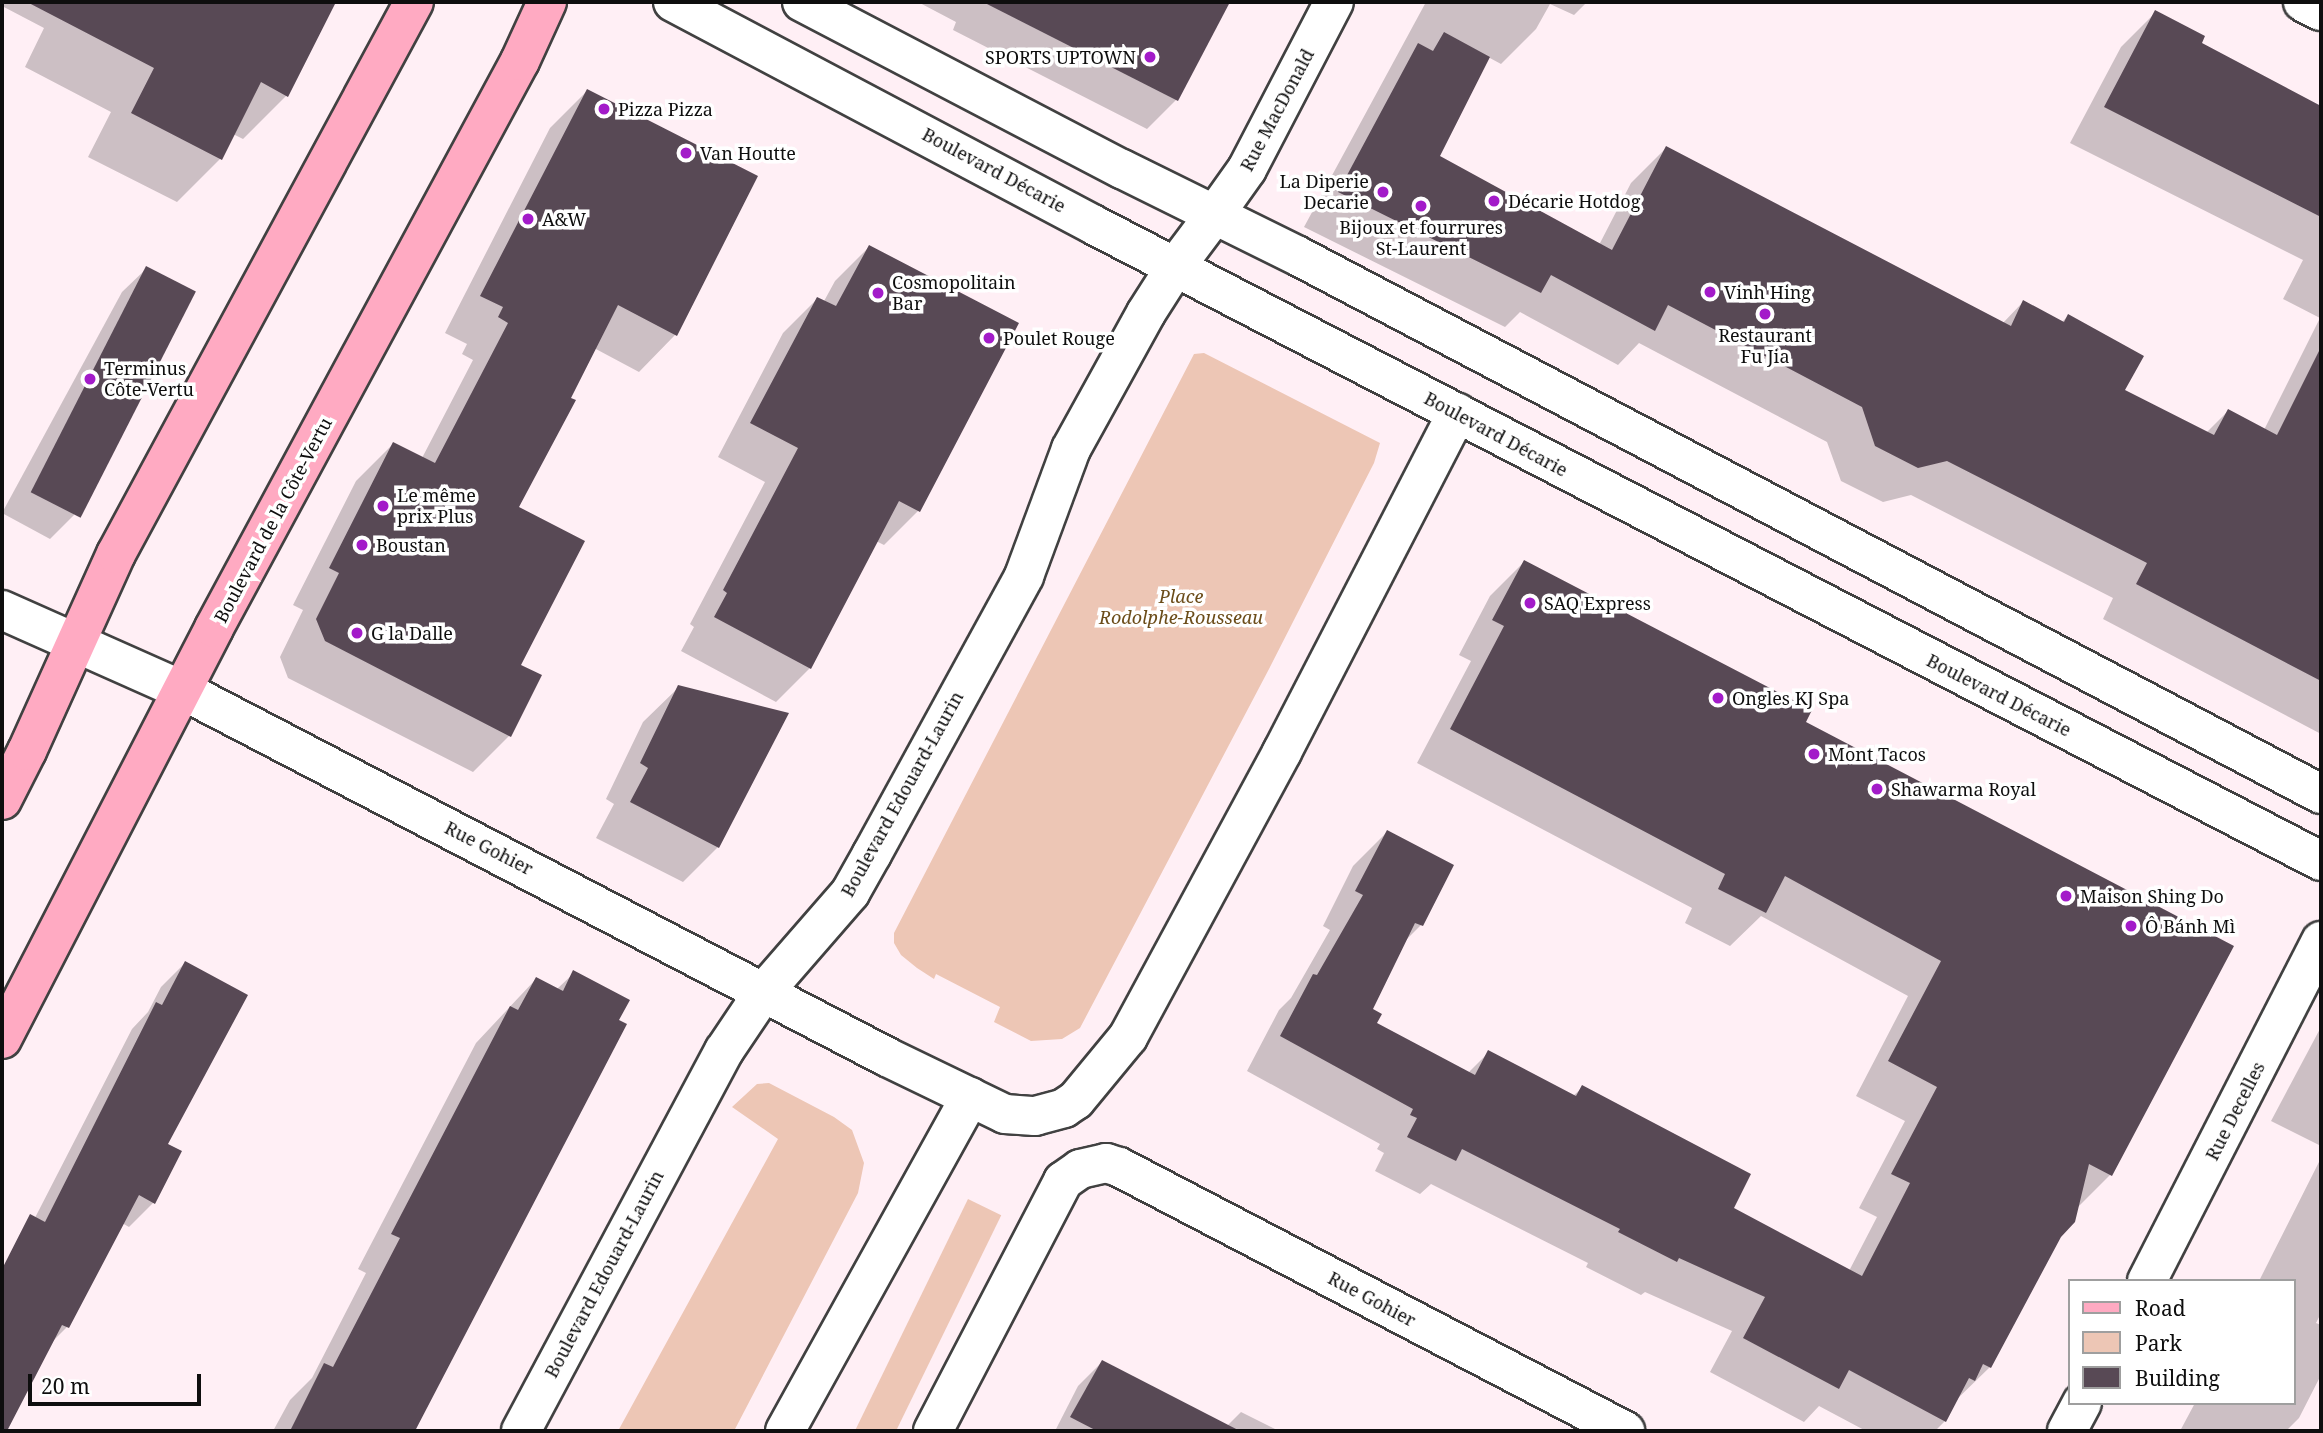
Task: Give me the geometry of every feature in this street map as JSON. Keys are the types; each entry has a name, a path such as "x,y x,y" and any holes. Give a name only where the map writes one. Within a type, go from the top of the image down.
{"main road":[{"path":"2,800 77,645 117,554 414,2"},
{"name":"Boulevard de la Côte-Vertu","path":"2,1040 184,691 214,628 520,61 547,2"}],"street":[{"name":"Boulevard Décarie","path":"673,2 1457,414 2321,861"},
{"path":"802,2 1215,214 2321,794"},
{"name":"Rue MacDonald","path":"1215,214 1247,169 1334,2"},
{"path":"2303,2 2321,11"},
{"name":"Boulevard Edouard-Laurin","path":"521,1431 708,1079 763,993 850,893 1024,576 1071,449 1146,313 1176,266 1215,214"},
{"path":"785,1431 971,1097 1005,1114 1050,1114 1076,1100 1128,1038 1282,752 1457,414"},
{"name":"Rue Gohier","path":"2,610 184,691 511,859 763,993 971,1097"},
{"name":"Rue Decelles","path":"2148,1279 2321,941"},
{"name":"Rue Gohier","path":"933,1431 1063,1181 1080,1169 1106,1163 1119,1167 1625,1431"},
{"path":"2067,1431 2081,1405"}],"green space":[{"name":"Place Rodolphe-Rousseau","path":"1204,353 1380,443 1374,463 1269,669 1080,1028 1062,1039 1031,1041 994,1022 1000,1007 936,974 934,979 917,968 901,955 894,943 894,933 1194,354"},
{"path":"769,1083 834,1117 852,1130 864,1163 858,1193 734,1431 618,1431 778,1139 732,1107 757,1084"},
{"path":"968,1199 1001,1215 896,1431 855,1431"}],"building":[{"path":"27,2 336,2 288,97 261,82 222,160 131,113 154,68"},
{"path":"983,2 1230,2 1178,101"},
{"path":"2155,10 2205,36 2202,43 2321,106 2321,217 2104,107"},
{"path":"1444,32 1490,57 1440,156 1612,250 1666,146 2011,326 2023,300 2064,322 2068,314 2144,356 2125,390 2214,435 2228,409 2277,435 2321,347 2321,681 2136,584 2147,563 1947,461 1918,468 1875,446 1862,407 1668,305 1655,331 1551,275 1541,293 1338,192 1418,43 1433,51"},
{"path":"587,89 758,176 677,336 618,305 571,398 576,400 519,507 585,541 521,665 542,675 511,737 325,641 316,619 339,573 329,568 393,442 435,463 508,323 498,317 503,307 480,296"},
{"path":"869,245 1019,323 920,512 899,501 811,669 714,617 727,593 723,590 798,448 750,423 817,297 836,306"},
{"path":"146,266 196,291 81,518 31,492"},
{"path":"1524,560 1812,710 1806,722 2234,946 2112,1176 2089,1164 2075,1222 2061,1237 1991,1368 1983,1364 1975,1381 1969,1378 1946,1422 1849,1370 1839,1389 1743,1338 1765,1297 1679,1258 1677,1262 1618,1232 1620,1229 1462,1149 1456,1161 1407,1137 1417,1118 1410,1115 1413,1109 1280,1036 1313,974 1317,975 1363,895 1355,891 1387,830 1454,865 1423,926 1415,923 1373,1009 1382,1014 1377,1023 1475,1075 1488,1050 1576,1096 1582,1085 1751,1174 1734,1208 1862,1276 1910,1183 1891,1174 1937,1087 1888,1061 1941,961 1785,876 1766,913 1718,889 1725,874 1450,729 1504,626 1492,620"},
{"path":"678,685 789,713 719,848 630,802 648,768 640,763"},
{"path":"185,961 248,995 168,1144 182,1151 155,1204 139,1195 69,1328 62,1325 7,1431 2,1431 2,1269 30,1214 45,1222 156,1002 162,1005"},
{"path":"573,970 630,1000 619,1020 627,1024 415,1431 290,1431 324,1363 333,1367 400,1238 391,1234 510,1006 518,1010 536,977 563,991"},
{"path":"1102,1360 1240,1431 1097,1431 1070,1417"}],"place":[{"name":"SPORTS UPTOWN","path":"1150,57"},
{"name":"Pizza Pizza","path":"604,109"},
{"name":"Van Houtte","path":"686,153"},
{"name":"La Diperie Decarie","path":"1383,192"},
{"name":"Décarie Hotdog","path":"1494,201"},
{"name":"Bijoux et fourrures St-Laurent","path":"1421,206"},
{"name":"A&W","path":"528,219"},
{"name":"Vinh Hing","path":"1710,292"},
{"name":"Cosmopolitain Bar","path":"878,293"},
{"name":"Restaurant Fu Jia","path":"1765,314"},
{"name":"Poulet Rouge","path":"989,338"},
{"name":"Terminus Côte-Vertu","path":"90,379"},
{"name":"Le même prix Plus","path":"383,506"},
{"name":"Boustan","path":"362,545"},
{"name":"SAQ Express","path":"1530,603"},
{"name":"G la Dalle","path":"357,633"},
{"name":"Ongles KJ Spa","path":"1718,698"},
{"name":"Mont Tacos","path":"1814,754"},
{"name":"Shawarma Royal","path":"1877,789"},
{"name":"Maison Shing Do","path":"2066,896"},
{"name":"Ô Bánh Mì","path":"2131,926"}]}
